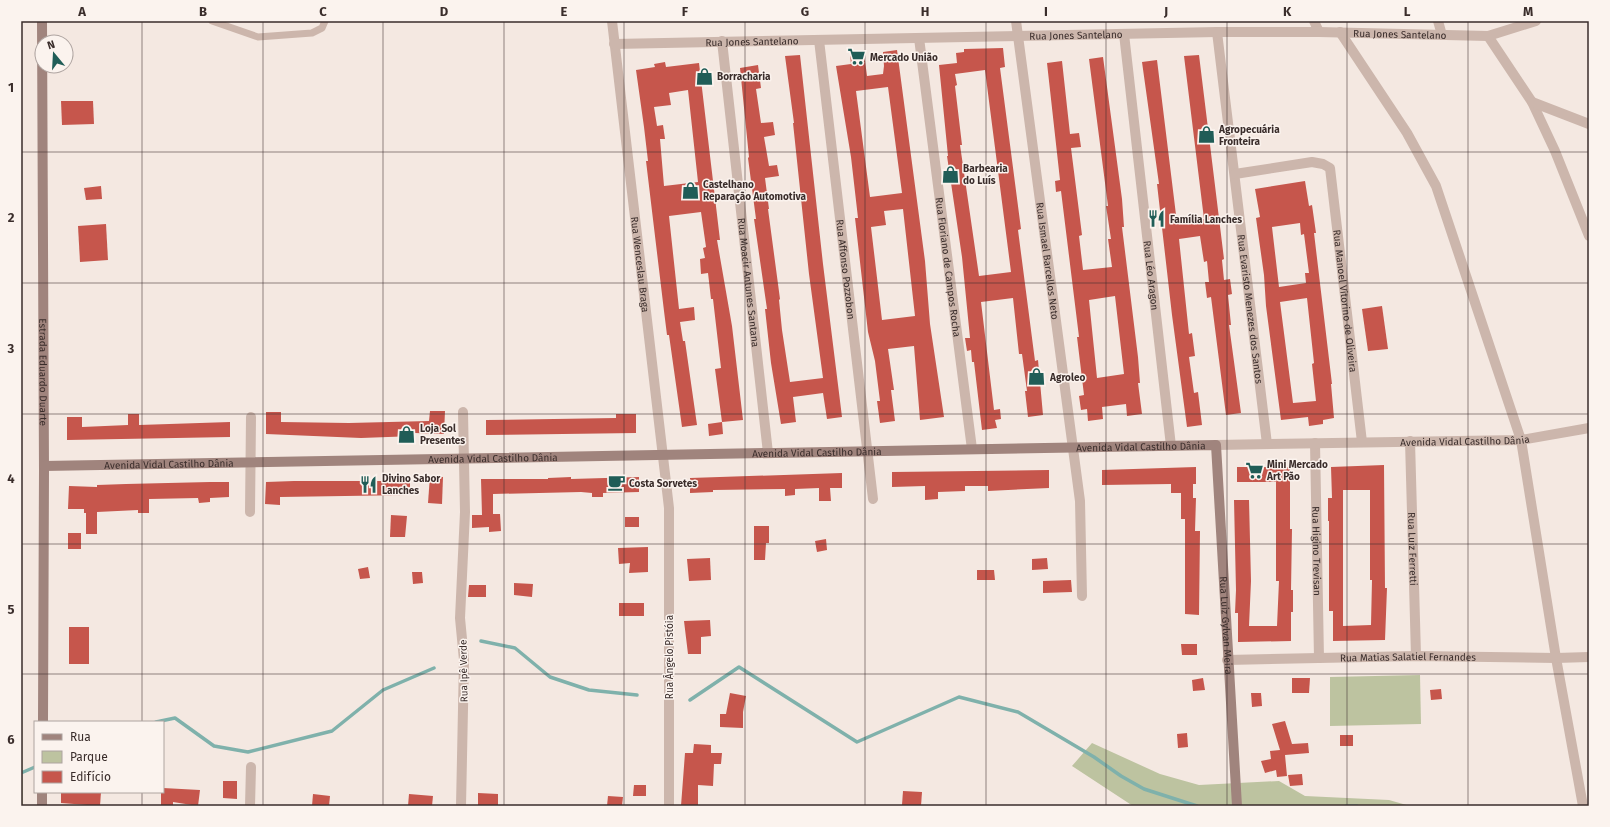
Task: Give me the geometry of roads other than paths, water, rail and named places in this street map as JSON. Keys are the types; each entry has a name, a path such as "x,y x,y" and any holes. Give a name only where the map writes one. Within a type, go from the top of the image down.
{"street":[{"name":"Estrada Eduardo Duarte","path":"42,21 44,466 43,721"},
{"name":"Rua Wenceslau Braga","path":"612,21 669,508"},
{"name":"Rua Ismael Barcellos Neto","path":"1016,21 1080,501 1082,596"},
{"path":"1314,21 1319,32"},
{"path":"1438,21 1442,35"},
{"name":"Rua Jones Santelano","path":"614,44 1217,32 1340,32 1488,36 1536,21"},
{"name":"Rua Evaristo Menezes dos Santos","path":"1217,32 1267,444"},
{"path":"1340,32 1407,133 1436,186 1521,440 1556,658 1583,806"},
{"name":"Rua Léo Aragon","path":"1124,34 1171,446"},
{"path":"1488,36 1532,102 1555,151 1589,236"},
{"name":"Rua Floriano de Campos Rocha","path":"919,38 972,449"},
{"name":"Rua Affonso Pozzobon","path":"819,40 873,499"},
{"name":"Rua Moacir Antunes Santana","path":"722,41 768,453"},
{"path":"1532,102 1589,124"},
{"name":"Rua Manoel Vitorino de Oliveira","path":"1235,174 1312,162 1323,164 1330,168 1362,442"},
{"name":"Rua Ipê Verde","path":"461,806 464,660 460,618 465,512 463,412"},
{"path":"250,512 251,418"},
{"name":"Avenida Vidal Castilho Dânia","path":"44,466 1521,440 1589,428"},
{"name":"Rua Luiz Ferretti","path":"1410,441 1416,656"},
{"name":"Rua Higino Trevisan","path":"1315,443 1319,658"},
{"name":"Rua Luiz Gylvan Meira","path":"1216,445 1237,806"},
{"name":"Rua Ângelo Pistóia","path":"669,508 669,806"},
{"name":"Rua Matias Salatiel Fernandes","path":"1228,660 1416,656 1589,657"},
{"path":"250,806 251,767"},
{"path":"42,793 42,806"}],"lane":[{"path":"212,21 258,37 312,33 322,28 325,21"}],"waterway":[{"path":"481,641 515,648 550,677 589,690 637,695"},
{"path":"690,700 739,667 857,742 959,697 1018,712 1094,757 1121,776 1144,789 1197,806"},
{"path":"161,721 175,718 214,746 248,752 332,731 383,690 434,668"},
{"path":"21,773 34,767"},
{"path":"1346,806 1357,806"}],"place":[{"name":"Mercado União","path":"857,57"},
{"name":"Borracharia","path":"704,76"},
{"name":"Agropecuária Fronteira","path":"1206,135"},
{"name":"Barbearia do Luís","path":"950,174"},
{"name":"Castelhano Reparação Automotiva","path":"690,190"},
{"name":"Família Lanches","path":"1157,219"},
{"name":"Agroleo","path":"1037,377"},
{"name":"Loja Sol Presentes","path":"407,434"},
{"name":"Mini Mercado Art Pão","path":"1254,470"},
{"name":"Costa Sorvetes","path":"616,483"},
{"name":"Divino Sabor Lanches","path":"369,484"}]}
